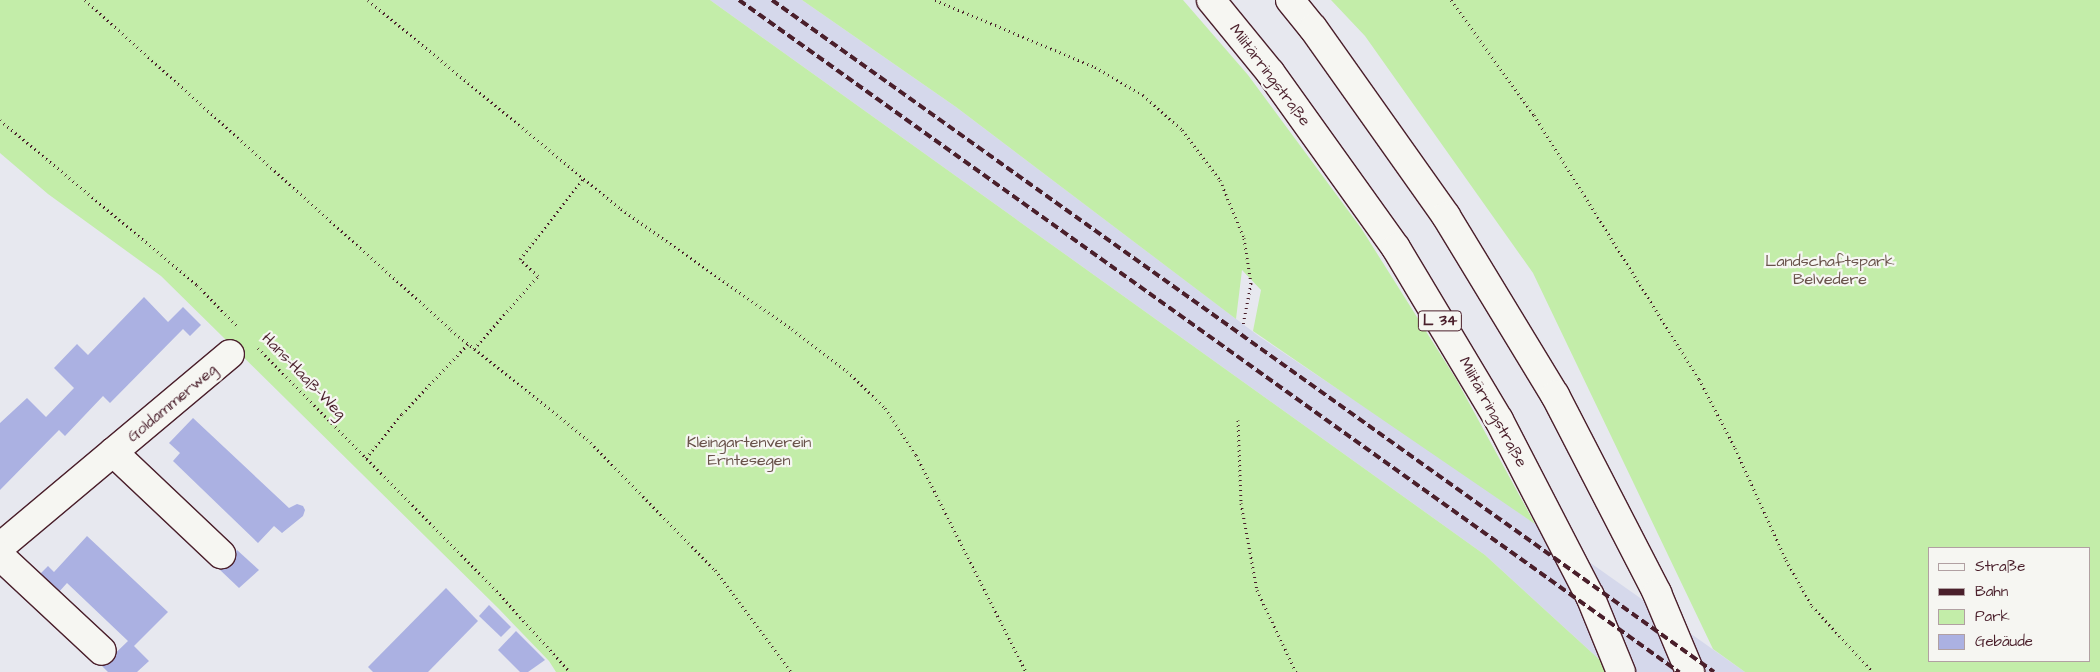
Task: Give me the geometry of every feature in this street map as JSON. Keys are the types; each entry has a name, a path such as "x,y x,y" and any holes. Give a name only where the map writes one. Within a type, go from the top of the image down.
{"main road":[{"name":"Militärringstraße","path":"1211,0 1270,72 1396,248 1499,420 1590,596 1621,672"},
{"path":"1290,0 1446,216 1555,396 1657,593 1690,672"},
{"name":"Goldammerweg","path":"0,547 113,452 236,343"},
{"name":"Goldammerweg","path":"113,452 221,554"},
{"path":"0,556 102,651"}],"path":[{"path":"85,0 468,344 588,439 715,570 791,672"},
{"path":"368,0 621,208 816,347 847,371 885,408 916,455 1026,672"},
{"path":"935,0 1095,67 1143,95 1182,130 1220,180 1244,238 1251,283 1243,325"},
{"path":"1451,0 1534,115 1699,379 1735,448 1786,560 1812,606 1873,672"},
{"name":"Hans-Haaß-Weg","path":"0,120 197,285 236,343"},
{"path":"474,349 538,276 520,259 584,178"},
{"path":"366,458 402,414 468,344"},
{"name":"Hans-Haaß-Weg","path":"256,345 493,587 570,672"},
{"path":"1238,420 1241,503 1257,590 1295,672"}],"shaded area":[{"path":"710,0 802,0 956,107 1260,337 1453,466 1745,672 1613,672 1485,555"}],"green space":[{"name":"Kleingartenverein Erntesegen","path":"0,0 710,0 1485,555 1613,672 556,672 549,661 498,608 161,276 48,194 0,153"},
{"path":"802,0 1183,0 1248,75 1361,228 1456,379 1535,524 1253,331 1261,290 1242,270 1236,319 956,107"},
{"name":"Landschaftspark Belvedere","path":"1331,0 2100,0 2100,672 1745,672 1713,649 1533,273 1365,36"}],"building":[{"path":"144,297 168,322 183,307 201,325 190,336 183,329 110,403 103,396 65,436 59,430 0,490 0,423 27,398 46,417 74,388 54,368 77,344 88,355"},
{"path":"193,418 289,508 297,504 303,506 305,510 303,516 282,533 274,526 258,543 173,461 180,453 169,443"},
{"path":"87,536 168,612 134,646 149,661 137,672 108,672 102,666 128,641 67,583 58,593 39,575 48,566 54,572"},
{"path":"237,550 259,570 239,588 219,569"},
{"path":"446,588 478,621 428,672 373,672 368,667"},
{"path":"489,605 511,627 501,637 479,616"},
{"path":"516,631 545,660 528,672 520,672 498,650"}],"railway":[{"path":"739,0 1679,672"},
{"path":"772,0 1714,672"}]}
